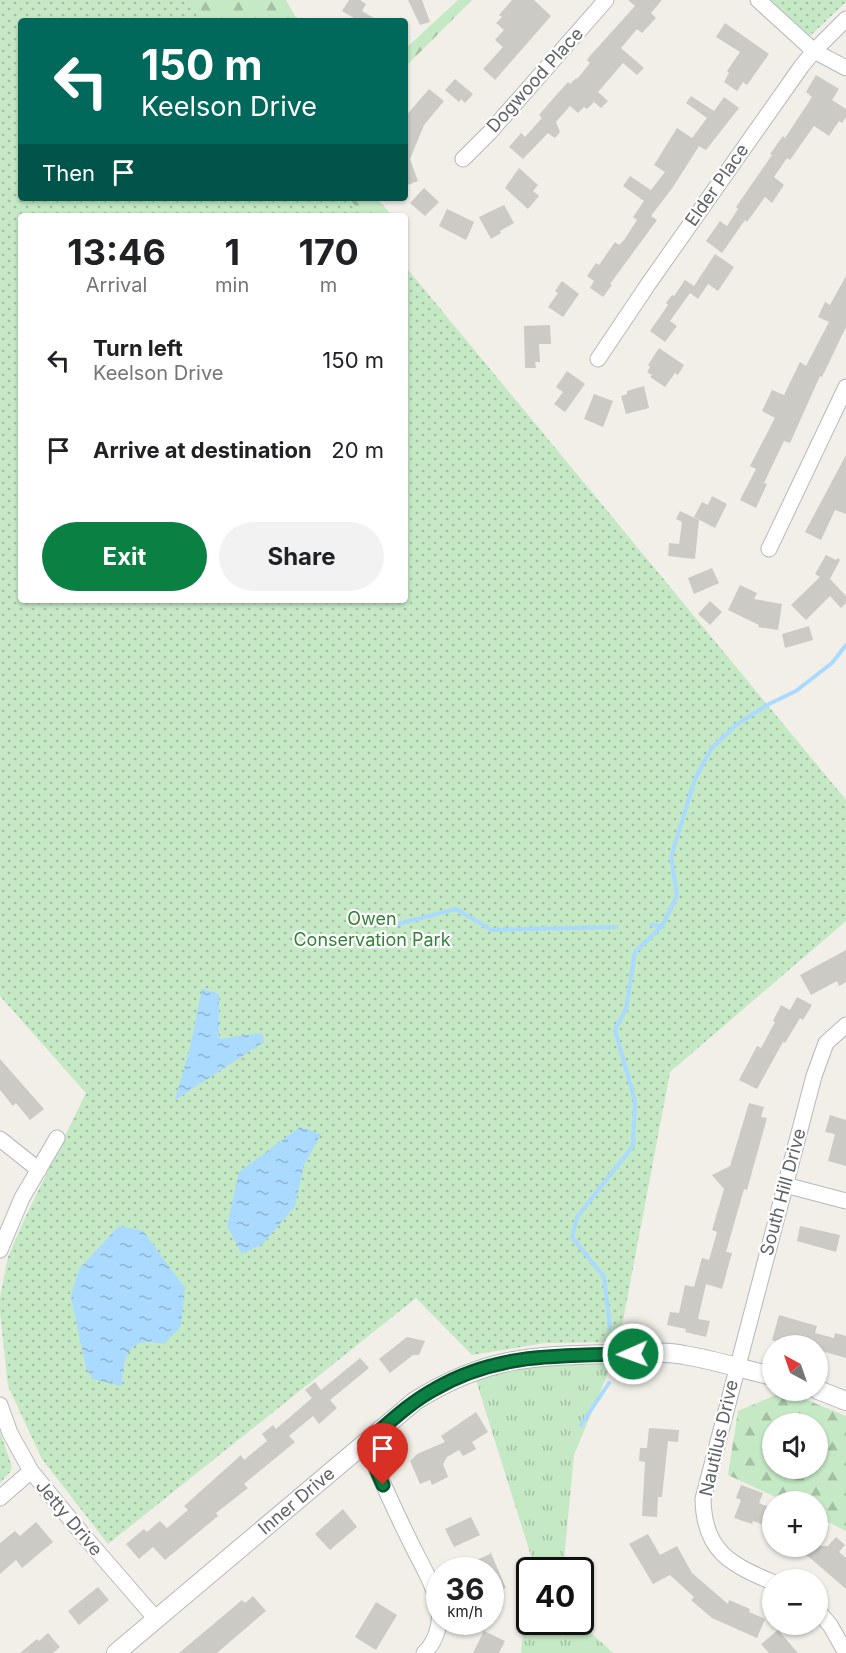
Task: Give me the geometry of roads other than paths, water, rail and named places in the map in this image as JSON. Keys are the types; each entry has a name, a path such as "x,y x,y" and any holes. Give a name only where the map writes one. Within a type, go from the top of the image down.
{"street":[{"name":"Dogwood Place","path":"463,159 606,0"},
{"path":"758,0 814,51 846,68"},
{"name":"Elder Place","path":"598,359 649,283 814,51 846,19"},
{"path":"769,549 846,387"},
{"name":"South Hill Drive","path":"736,1368 822,1050 846,1025"},
{"path":"0,1250 22,1198 57,1138"},
{"path":"0,1139 39,1170"},
{"path":"785,1185 846,1201"},
{"name":"Inner Drive","path":"116,1653 415,1401 466,1373 515,1359 682,1354 762,1374"},
{"name":"Nautilus Drive","path":"736,1368 704,1490 705,1521 722,1554 739,1568 762,1578"},
{"path":"828,1394 846,1401"},
{"name":"Jetty Drive","path":"0,1405 10,1433 31,1471 156,1619"},
{"path":"365,1443 392,1506 435,1593 439,1625 433,1642 424,1653"},
{"path":"0,1498 31,1471"},
{"path":"828,1623 846,1653"}],"water":[{"path":"202,989 219,994 219,1039 262,1033 264,1042 175,1100 190,1048"},
{"path":"300,1127 321,1134 304,1165 295,1206 263,1244 242,1254 227,1226 239,1172"},
{"path":"119,1226 143,1231 185,1288 181,1326 164,1344 144,1342 132,1348 126,1359 122,1386 93,1379 86,1368 71,1297 79,1269"}],"waterway":[{"path":"610,1328 604,1277 572,1237 577,1217 633,1146 635,1101 615,1030 626,1009 635,952 662,926 677,896 671,857 695,779 711,749 736,725 769,704 796,691 832,663 846,645"},
{"path":"398,924 456,909 492,930 616,927"},
{"path":"651,925 662,926"},
{"path":"581,1425 609,1383"}],"park label":[{"name":"Owen Conservation Park","path":"372,929"}]}
